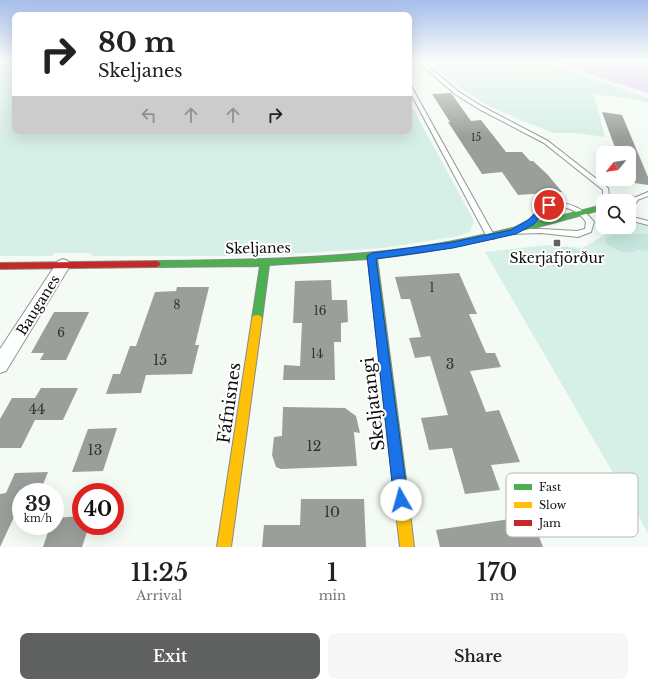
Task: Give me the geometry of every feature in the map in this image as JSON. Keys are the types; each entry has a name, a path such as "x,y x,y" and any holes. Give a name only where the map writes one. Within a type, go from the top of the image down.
{"street":[{"name":"Skeljanes","path":"0,266 265,263 372,256 426,249 491,237 596,208"},
{"name":"Skeljatangi","path":"372,256 406,547"},
{"name":"Fáfnisnes","path":"224,547 265,263"},
{"name":"Bauganes","path":"0,365 63,265"}],"lane":[{"path":"449,87 481,108 546,142 606,189 606,194"},
{"path":"412,92 491,237"},
{"path":"636,199 648,194"},
{"name":"Skeljanes","path":"549,205 569,206 582,213 590,222 590,226 584,232 513,232 531,222 549,205"},
{"path":"636,219 648,222"}],"shaded area":[{"path":"0,87 12,87 12,134 412,134 412,107 474,221 470,232 459,236 383,248 258,256 92,256 91,253 55,253 52,256 0,256"},
{"path":"459,87 615,87 648,98 648,103 639,100 594,94 605,137 576,133 554,133 483,103"},
{"path":"627,87 648,87 648,93"},
{"path":"636,223 648,226 648,533 638,516 638,473 613,473 485,252 547,245 582,248 607,234 636,234"},
{"path":"648,234 648,251 637,250 630,253 619,251 608,245 605,239 611,235"},
{"path":"564,247 575,249 582,253 583,259 554,267 548,262 548,257 559,254"}],"building":[{"path":"451,93 471,121 481,120 506,152 522,152 530,161 533,161 548,175 562,192 518,195 502,172 482,174 448,122 450,122 432,94"},
{"path":"602,112 622,115 635,146 614,146"},
{"path":"636,148 648,177 648,185 636,183"},
{"path":"459,273 477,314 469,314 486,353 495,353 501,367 470,371 486,412 499,410 520,462 491,465 500,490 465,494 452,448 429,450 421,418 448,415 430,356 415,358 409,338 421,337 410,299 401,299 395,277"},
{"path":"331,280 332,300 347,300 348,322 341,323 341,342 334,342 335,380 283,380 284,365 300,366 302,323 293,323 295,281"},
{"path":"177,287 209,287 195,345 199,345 192,374 146,375 141,393 106,394 113,374 120,374 130,346 136,346 155,292 176,291"},
{"path":"54,312 89,312 66,360 40,360 44,353 31,353"},
{"path":"41,388 78,388 63,420 35,420 21,448 0,448 0,419 12,398 35,398"},
{"path":"283,407 345,408 356,416 360,433 354,432 357,466 281,469 276,467 272,455 274,437 282,436"},
{"path":"117,428 103,471 72,472 88,429"},
{"path":"48,472 44,483 12,483 12,521 0,547 0,494 6,493 15,473"},
{"path":"301,499 364,499 366,547 262,547 264,525 300,525"},
{"path":"64,517 72,517 72,535 86,535 82,547 43,547 47,535 64,535"},
{"path":"506,520 506,537 539,537 543,547 440,547 436,530"}],"traffic: fast":[{"path":"157,264 253,263 316,260 411,251 484,238 596,209"},
{"path":"372,256 401,495"},
{"path":"257,319 265,263"}],"traffic: slow":[{"path":"224,547 257,319"},
{"path":"401,495 407,547"}],"traffic: jam":[{"path":"0,266 157,264"}],"place":[{"name":"Skerjafjörður","path":"557,243"}],"route":[{"path":"401,500 372,256 453,245 513,232 523,228 549,205"}]}
